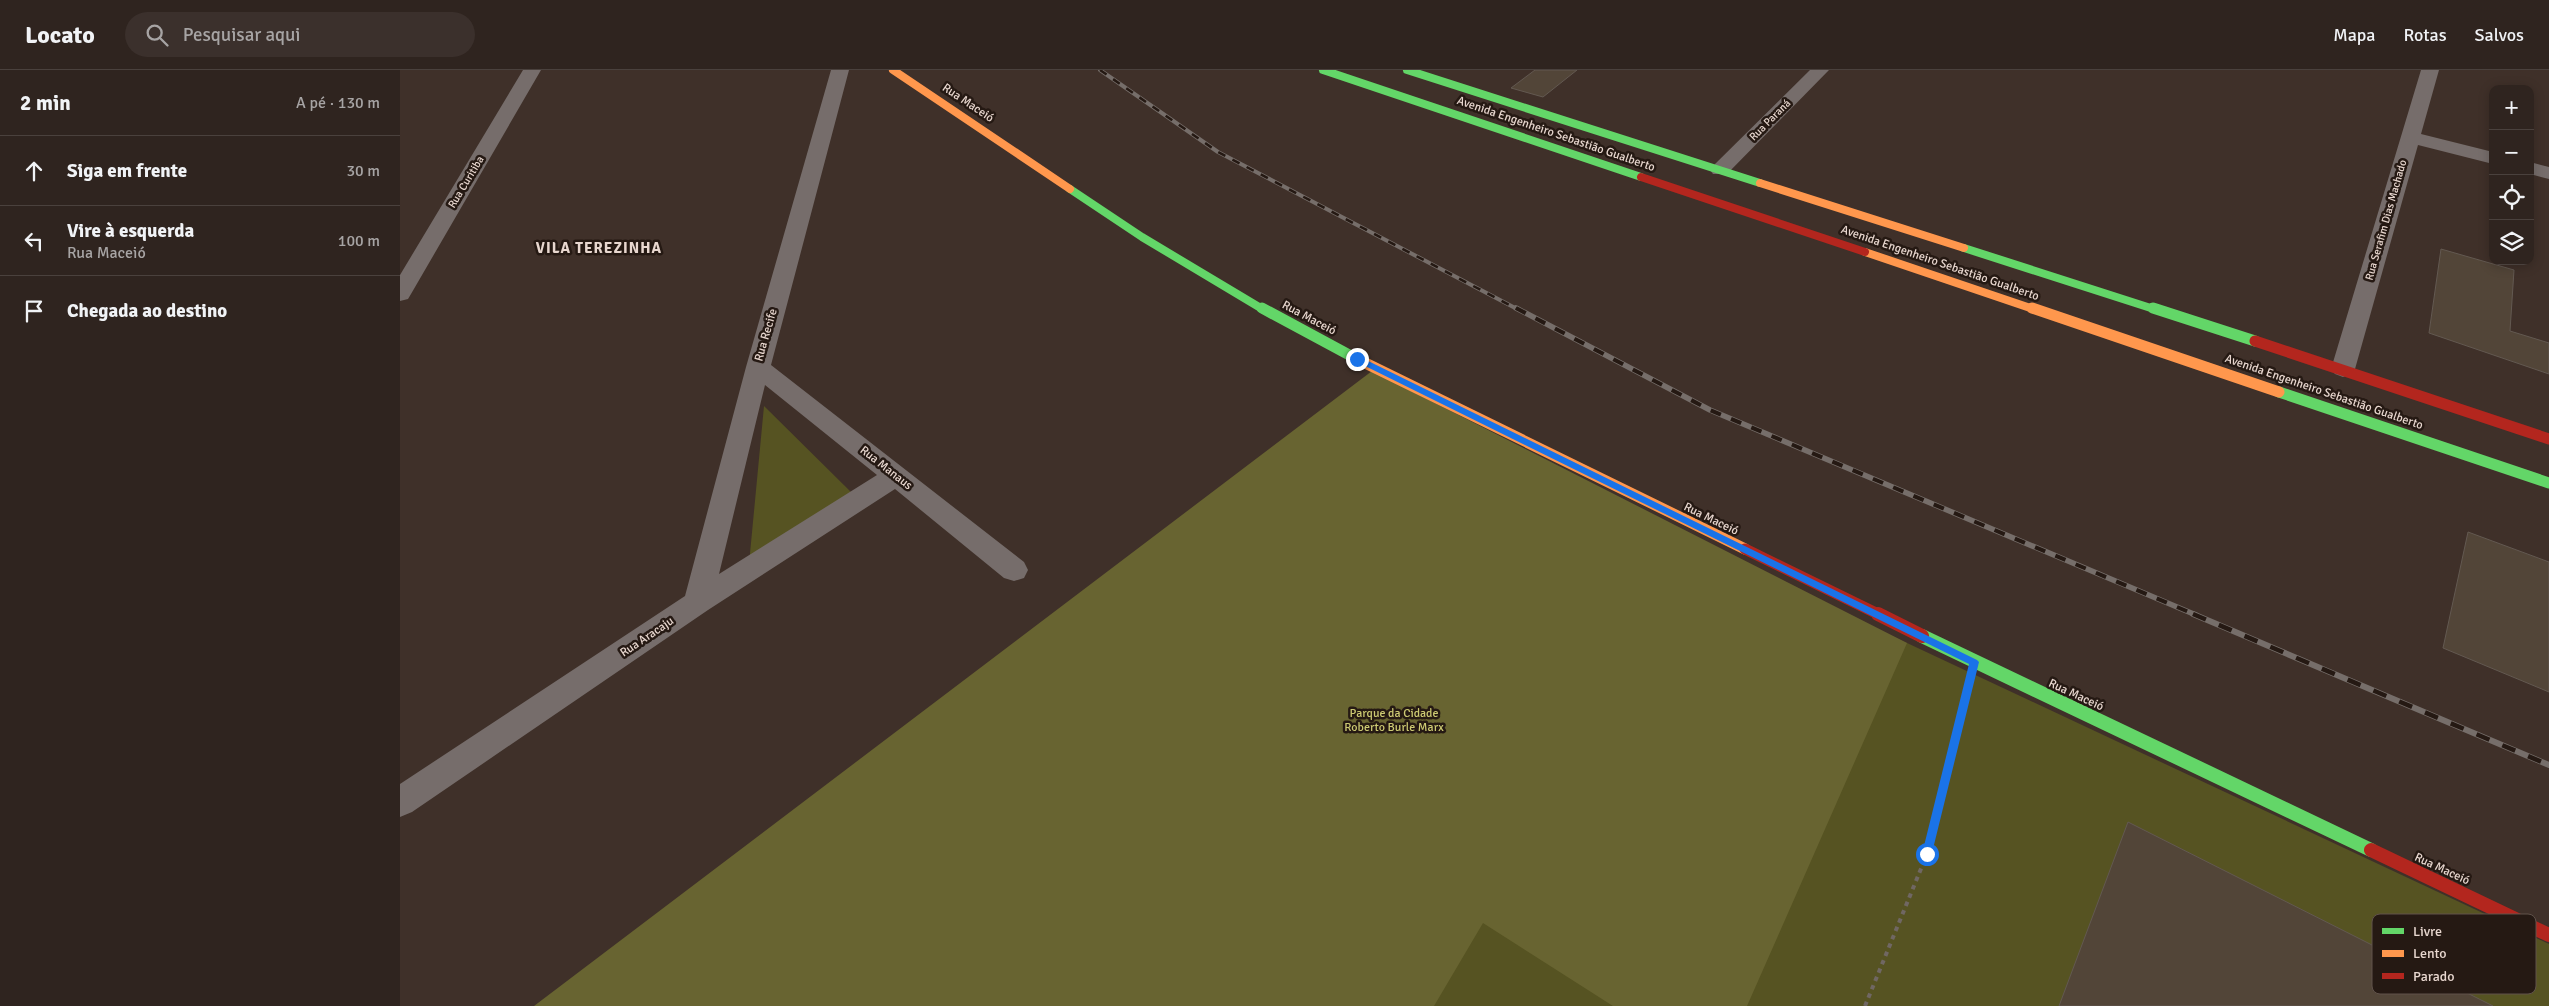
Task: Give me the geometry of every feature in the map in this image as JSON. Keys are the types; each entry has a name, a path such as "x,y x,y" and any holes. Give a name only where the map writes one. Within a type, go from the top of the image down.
{"main road":[{"name":"Rua Maceió","path":"893,70 1134,232 1244,299 1366,363 1974,662 2505,914"},
{"name":"Avenida Engenheiro Sebastião Gualberto","path":"1322,70 2549,483"},
{"name":"Avenida Engenheiro Sebastião Gualberto","path":"1407,70 2343,370 2549,439"},
{"name":"Rua Maceió","path":"2536,929 2549,935"}],"street":[{"name":"Rua Curitiba","path":"400,294 532,70"},
{"name":"Rua Recife","path":"698,602 758,367 840,70"},
{"name":"Rua Paraná","path":"1720,170 1820,70"},
{"name":"Rua Serafim Dias Machado","path":"2343,370 2409,137 2430,70"},
{"path":"2409,137 2489,157"},
{"path":"2534,169 2549,173"},
{"name":"Rua Manaus","path":"758,367 1014,570"},
{"name":"Rua Aracaju","path":"400,802 698,602 896,476"}],"path":[{"path":"1865,1006 1927,854 1974,662"}],"green space":[{"name":"Parque da Cidade Roberto Burle Marx","path":"1372,371 1907,643 1747,1006 1613,1006 1483,923 1434,1006 534,1006"},
{"name":"Parque da Cidade Roberto Burle Marx","path":"1359,386 2485,914 2372,914 2372,994 2536,994 2536,938 2549,944 2549,1006 538,1006"},
{"path":"764,406 853,494 749,564"}],"building":[{"path":"1535,70 1577,70 1543,97 1511,88"},
{"path":"2441,249 2489,263 2489,265 2514,270 2510,331 2549,343 2549,374 2429,333"},
{"path":"2468,532 2549,562 2549,692 2443,648"},
{"path":"2128,822 2372,945 2372,994 2469,994 2493,1006 2059,1006"}],"railway":[{"path":"1100,70 1218,152 1519,310"},
{"path":"1516,308 1710,410 2196,615"},
{"path":"2193,614 2549,765"}],"traffic: fast":[{"path":"1323,70 1641,177"},
{"path":"1407,70 1760,183"},
{"path":"1070,189 1142,237 1244,299 1353,357"},
{"path":"1964,248 2255,341"},
{"path":"2279,392 2549,483"},
{"path":"1922,636 2371,850"}],"traffic: slow":[{"path":"893,70 1070,189"},
{"path":"1760,183 1964,248"},
{"path":"1865,252 2279,392"},
{"path":"1353,357 1745,549"}],"traffic: jam":[{"path":"1641,177 1865,252"},
{"path":"2255,341 2549,439"},
{"path":"1745,549 1922,636"},
{"path":"2371,850 2505,914"},
{"path":"2536,929 2549,935"}],"district":[{"name":"VILA TEREZINHA","path":"599,248"}],"route":[{"path":"1357,359 1974,662 1927,854"}]}
